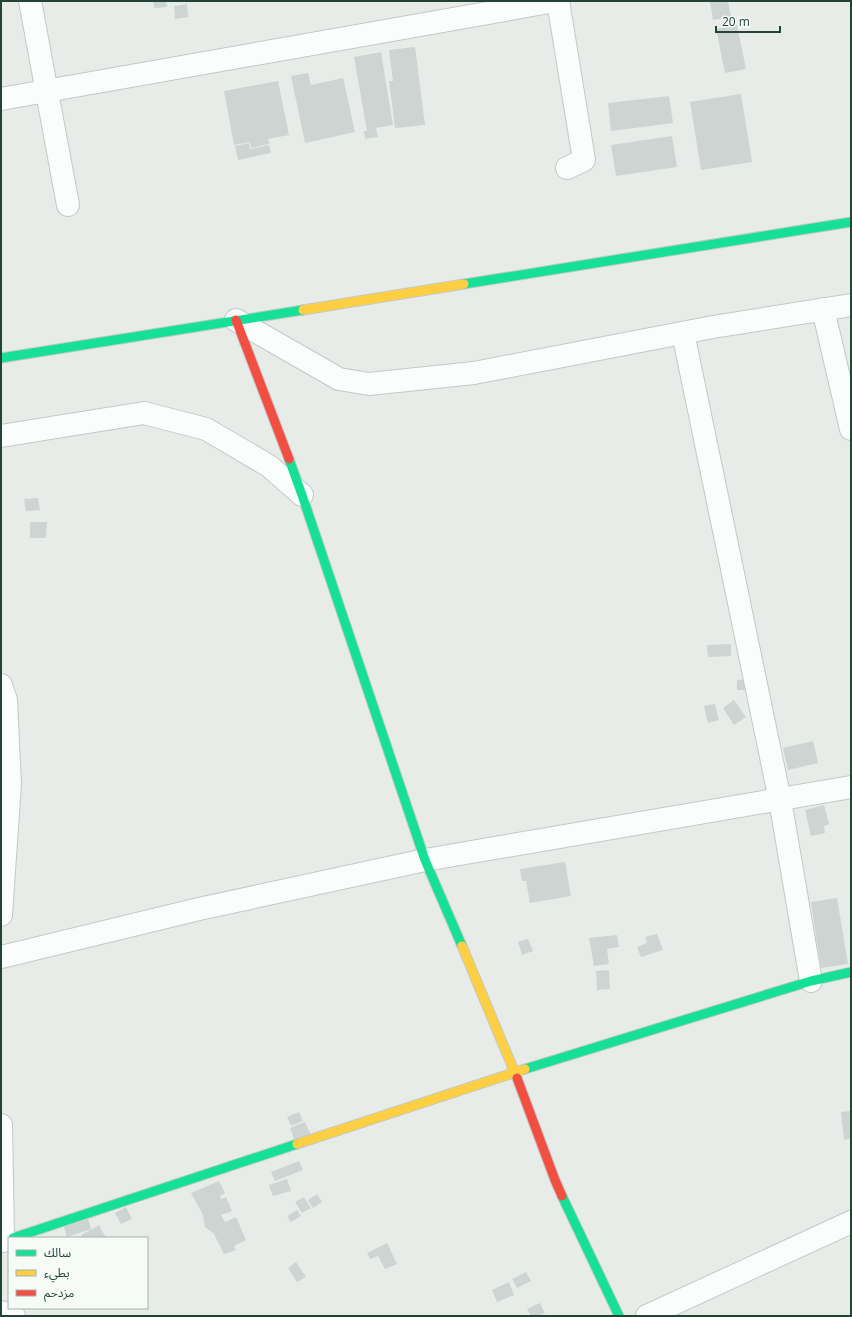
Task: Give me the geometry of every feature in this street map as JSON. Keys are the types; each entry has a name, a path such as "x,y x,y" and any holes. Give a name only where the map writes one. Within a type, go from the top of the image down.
{"street":[{"path":"30,1 68,205"},
{"path":"1,99 556,1 584,160 567,168"},
{"path":"1,358 851,222"},
{"path":"236,320 339,378 369,384 474,373 683,333 851,305"},
{"path":"823,309 851,429"},
{"path":"236,320 302,495 425,860 515,1072 555,1180 619,1316"},
{"path":"683,333 780,800 811,981"},
{"path":"1,436 144,413 206,429 269,466 302,495"},
{"path":"1,686 6,700 10,784 5,800 1,915"},
{"path":"1,957 199,910 425,860 851,787"},
{"path":"16,1237 515,1072 811,981 851,972"},
{"path":"1,1125 7,1240"},
{"path":"646,1316 851,1222"},
{"path":"1,1312 14,1316"}],"building":[{"path":"153,1 166,1 167,7 154,8"},
{"path":"728,1 731,17 713,20 710,2"},
{"path":"187,4 188,17 175,19 174,6"},
{"path":"737,25 746,69 725,73 716,29"},
{"path":"415,47 425,125 395,128 389,81 393,81 389,50"},
{"path":"381,52 393,125 376,128 378,137 365,139 364,131 367,131 354,57"},
{"path":"308,73 311,85 343,78 355,132 305,143 291,76"},
{"path":"278,81 289,135 268,139 269,144 251,148 250,142 234,145 224,91"},
{"path":"741,94 752,162 701,170 690,102"},
{"path":"669,96 673,123 611,131 608,103"},
{"path":"672,136 677,167 616,176 611,145"},
{"path":"249,143 250,149 269,145 271,153 238,160 235,146"},
{"path":"38,498 40,510 26,511 24,499"},
{"path":"30,522 47,522 46,538 30,538"},
{"path":"731,644 731,656 708,657 707,645"},
{"path":"749,679 749,690 737,690 737,680"},
{"path":"734,700 746,717 734,725 723,708"},
{"path":"715,704 719,720 708,723 704,706"},
{"path":"813,741 818,763 788,770 783,748"},
{"path":"824,805 829,824 824,826 825,833 811,836 805,810"},
{"path":"565,862 571,896 530,903 526,881 522,881 520,869"},
{"path":"837,898 848,964 821,968 811,902"},
{"path":"657,934 663,950 641,957 637,947 647,943 645,937"},
{"path":"617,935 619,947 607,949 609,964 594,966 589,938"},
{"path":"528,939 533,951 522,955 518,942"},
{"path":"609,970 610,989 597,990 596,971"},
{"path":"851,1111 851,1138 844,1140 841,1112"},
{"path":"299,1112 303,1121 291,1126 287,1117"},
{"path":"305,1122 312,1137 296,1143 290,1128"},
{"path":"299,1161 303,1170 275,1181 271,1172"},
{"path":"287,1179 291,1191 273,1196 269,1185"},
{"path":"219,1181 225,1193 220,1196 221,1199 226,1197 232,1211 221,1215 225,1222 236,1217 246,1240 234,1246 236,1250 224,1254 214,1234 205,1227 203,1215 191,1193"},
{"path":"317,1194 322,1202 313,1208 308,1200"},
{"path":"304,1197 311,1208 302,1213 295,1202"},
{"path":"126,1207 132,1219 121,1224 115,1213"},
{"path":"297,1210 301,1216 291,1222 287,1216"},
{"path":"88,1219 91,1229 67,1237 64,1227"},
{"path":"99,1225 105,1237 82,1237 81,1235"},
{"path":"387,1243 397,1264 385,1269 378,1256 370,1259 367,1253"},
{"path":"296,1262 306,1277 297,1282 288,1268"},
{"path":"526,1272 531,1281 517,1288 512,1279"},
{"path":"509,1282 514,1295 497,1302 492,1290"},
{"path":"540,1303 545,1313 538,1316 531,1316 527,1309"}],"traffic: fast":[{"path":"464,284 851,222"},
{"path":"1,358 303,310"},
{"path":"289,459 425,860 462,946"},
{"path":"525,1069 811,981 851,972"},
{"path":"16,1237 297,1144"},
{"path":"562,1196 619,1316"}],"traffic: slow":[{"path":"303,310 464,284"},
{"path":"462,946 517,1078"},
{"path":"297,1144 525,1069"}],"traffic: jam":[{"path":"236,320 289,459"},
{"path":"517,1078 562,1196"}]}
